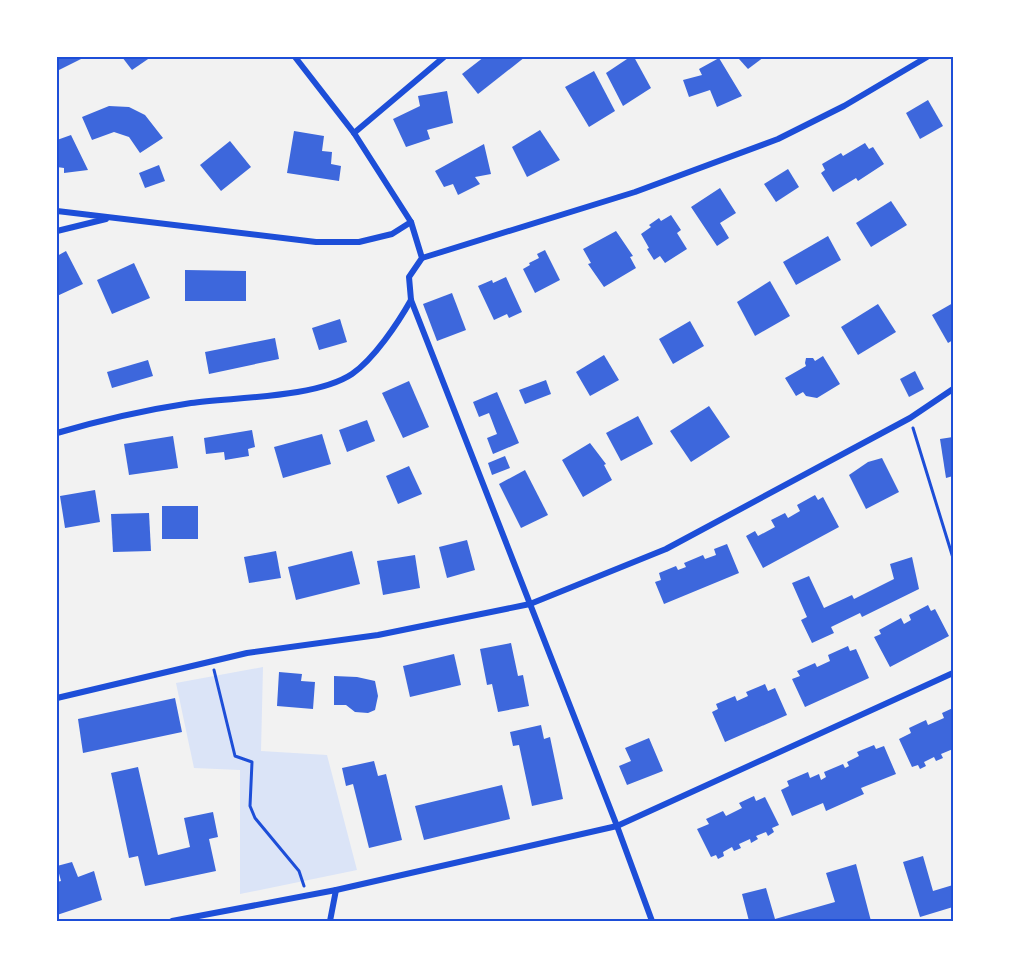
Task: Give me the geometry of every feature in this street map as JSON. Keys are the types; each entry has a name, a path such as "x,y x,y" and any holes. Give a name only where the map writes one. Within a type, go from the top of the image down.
{"street":[{"path":"295,57 354,133 411,222 422,258"},
{"path":"354,133 444,57"},
{"path":"652,921 411,300 409,277 422,258 635,192 778,139 844,106 927,57"},
{"path":"57,211 316,242 359,242 392,234 411,222"},
{"path":"57,231 109,218"},
{"path":"57,433 107,418 191,403 296,392 334,383 352,374 366,361 400,320 411,300"},
{"path":"57,698 260,651 378,635 530,604 666,549 910,418 953,389"},
{"path":"172,921 336,890 617,826 953,674"},
{"path":"330,921 336,890"}],"path":[{"path":"910,418 953,558"},
{"path":"212,662 235,756 252,762 250,806 255,818 299,871 307,896"}],"shaded area":[{"path":"263,667 261,751 327,755 357,870 240,894 240,770 194,768 176,683"}],"building":[{"path":"57,57 85,57 57,71"},
{"path":"122,57 151,57 132,70"},
{"path":"484,57 525,57 478,94 462,74"},
{"path":"630,57 634,57 651,88 623,106 606,73"},
{"path":"764,57 748,69 739,59"},
{"path":"719,58 742,96 717,107 710,90 689,97 683,80 702,75 699,69"},
{"path":"594,71 615,111 589,127 565,87"},
{"path":"447,91 453,123 427,130 430,139 406,147 393,119 420,106 418,96"},
{"path":"928,100 943,126 920,139 906,113"},
{"path":"109,106 129,107 145,115 163,138 140,153 129,137 114,132 92,140 82,117"},
{"path":"540,130 560,160 527,177 512,147"},
{"path":"294,131 324,136 322,151 332,152 331,164 341,166 339,181 287,173"},
{"path":"71,135 88,170 64,173 64,168 57,167 57,140"},
{"path":"230,141 251,167 221,191 200,165"},
{"path":"865,143 869,149 873,147 884,164 858,181 856,178 833,192 821,173 825,170 822,164 841,153 843,156"},
{"path":"484,144 491,174 475,177 480,184 458,195 453,184 444,187 435,171"},
{"path":"159,165 165,181 145,188 139,173"},
{"path":"788,169 799,187 776,202 764,184"},
{"path":"720,188 736,213 720,223 729,238 717,246 691,207"},
{"path":"891,201 907,225 871,247 856,223"},
{"path":"671,215 681,230 677,233 687,249 665,263 660,256 654,260 641,234 659,218 661,221"},
{"path":"616,231 633,256 630,257 636,268 604,287 588,264 591,263 583,249"},
{"path":"828,236 841,260 796,285 783,262"},
{"path":"545,250 560,280 535,293 523,269 539,258 537,254"},
{"path":"66,251 83,284 57,296 57,256"},
{"path":"134,263 150,298 112,314 97,280"},
{"path":"185,270 246,271 246,301 185,301"},
{"path":"506,277 522,312 509,318 507,314 494,320 478,286"},
{"path":"770,281 790,316 755,336 737,302"},
{"path":"452,293 466,330 437,341 423,304"},
{"path":"953,303 953,340 948,343 932,315"},
{"path":"878,304 896,332 858,355 841,327"},
{"path":"340,319 347,342 319,350 312,328"},
{"path":"690,321 704,346 673,364 659,339"},
{"path":"275,338 279,359 209,374 205,352"},
{"path":"604,355 619,380 590,396 576,372"},
{"path":"823,356 840,384 817,398 806,396 803,392 796,396 785,378 806,366 806,358 813,358 815,361"},
{"path":"148,360 153,376 112,388 107,372"},
{"path":"915,371 924,389 909,397 900,379"},
{"path":"546,380 551,394 525,404 519,390"},
{"path":"409,381 429,427 403,438 382,393"},
{"path":"497,392 519,443 493,454 487,438 497,434 489,413 479,417 473,402"},
{"path":"709,406 730,437 691,462 670,431"},
{"path":"638,416 653,444 621,461 606,433"},
{"path":"367,420 375,441 347,452 339,430"},
{"path":"252,430 255,447 248,449 249,456 225,460 224,452 206,454 204,438"},
{"path":"322,434 331,464 283,478 274,447"},
{"path":"173,436 178,468 129,475 124,444"},
{"path":"953,437 953,476 946,478 940,439"},
{"path":"590,443 606,464 604,465 612,480 583,497 562,460"},
{"path":"505,456 510,468 492,475 488,463"},
{"path":"882,458 899,492 866,509 849,475 868,462"},
{"path":"409,466 422,494 398,504 386,476"},
{"path":"525,470 548,515 521,528 499,484"},
{"path":"95,490 100,522 65,528 60,496"},
{"path":"815,495 818,500 823,497 839,527 763,568 746,536 755,531 758,536 775,527 771,520 785,513 788,518 800,511 797,505"},
{"path":"162,506 198,506 198,539 162,539"},
{"path":"149,513 151,551 113,552 111,514"},
{"path":"467,540 475,570 447,578 439,547"},
{"path":"727,544 739,573 664,604 655,582 661,580 659,573 676,566 678,570 686,567 684,563 703,555 705,559 716,555 714,549"},
{"path":"276,551 281,578 249,583 244,557"},
{"path":"352,551 360,584 296,600 288,567"},
{"path":"415,555 420,588 383,595 377,561"},
{"path":"912,557 919,589 862,617 860,613 831,627 834,633 812,643 801,620 807,617 792,583 809,576 824,608 852,595 854,599 894,579 890,564"},
{"path":"928,605 931,611 935,609 949,636 890,667 874,637 881,634 879,630 901,618 904,624 911,620 909,615"},
{"path":"511,643 518,676 523,675 529,706 498,712 492,684 487,685 480,649"},
{"path":"848,646 850,651 856,649 869,678 805,707 792,679 800,676 797,671 815,663 817,667 830,661 828,655"},
{"path":"454,654 461,685 410,697 403,666"},
{"path":"279,672 302,674 301,681 315,682 313,709 277,706"},
{"path":"334,676 375,681 378,696 375,710 368,713 355,712 346,705 334,705"},
{"path":"765,684 768,691 775,688 787,715 725,742 712,712 718,709 716,704 735,696 737,701 748,696 746,692"},
{"path":"175,698 182,732 83,753 78,719"},
{"path":"953,708 953,749 941,754 943,758 936,761 934,757 924,762 926,766 920,769 918,765 912,767 899,739 911,733 909,728 926,720 928,725 944,718 942,713"},
{"path":"541,725 544,739 550,737 563,799 532,806 519,745 513,746 510,732"},
{"path":"649,738 663,771 627,785 619,766 631,761 625,748"},
{"path":"874,745 876,749 884,746 896,774 861,788 864,794 826,811 823,803 792,816 781,790 789,786 787,781 808,772 810,778 819,774 821,780 826,777 824,772 843,764 845,768 849,766 847,762 859,756 857,752"},
{"path":"374,761 378,776 386,774 402,840 369,848 353,784 346,786 342,768"},
{"path":"138,767 158,855 190,847 184,818 213,812 218,837 209,839 216,871 145,886 138,856 129,858 111,773"},
{"path":"502,785 510,819 424,840 415,806"},
{"path":"754,796 756,801 765,797 779,825 772,828 774,832 768,836 766,832 756,836 758,839 751,843 750,839 739,844 741,848 734,851 732,847 723,852 724,856 718,859 716,855 711,857 697,829 709,824 706,819 723,811 726,816 742,808 739,803"},
{"path":"923,856 933,891 953,885 953,907 920,917 903,862"},
{"path":"72,862 78,877 94,871 102,900 57,915 57,882 61,881 57,866"},
{"path":"856,864 871,921 749,921 742,894 766,888 775,919 835,902 826,873"}]}
